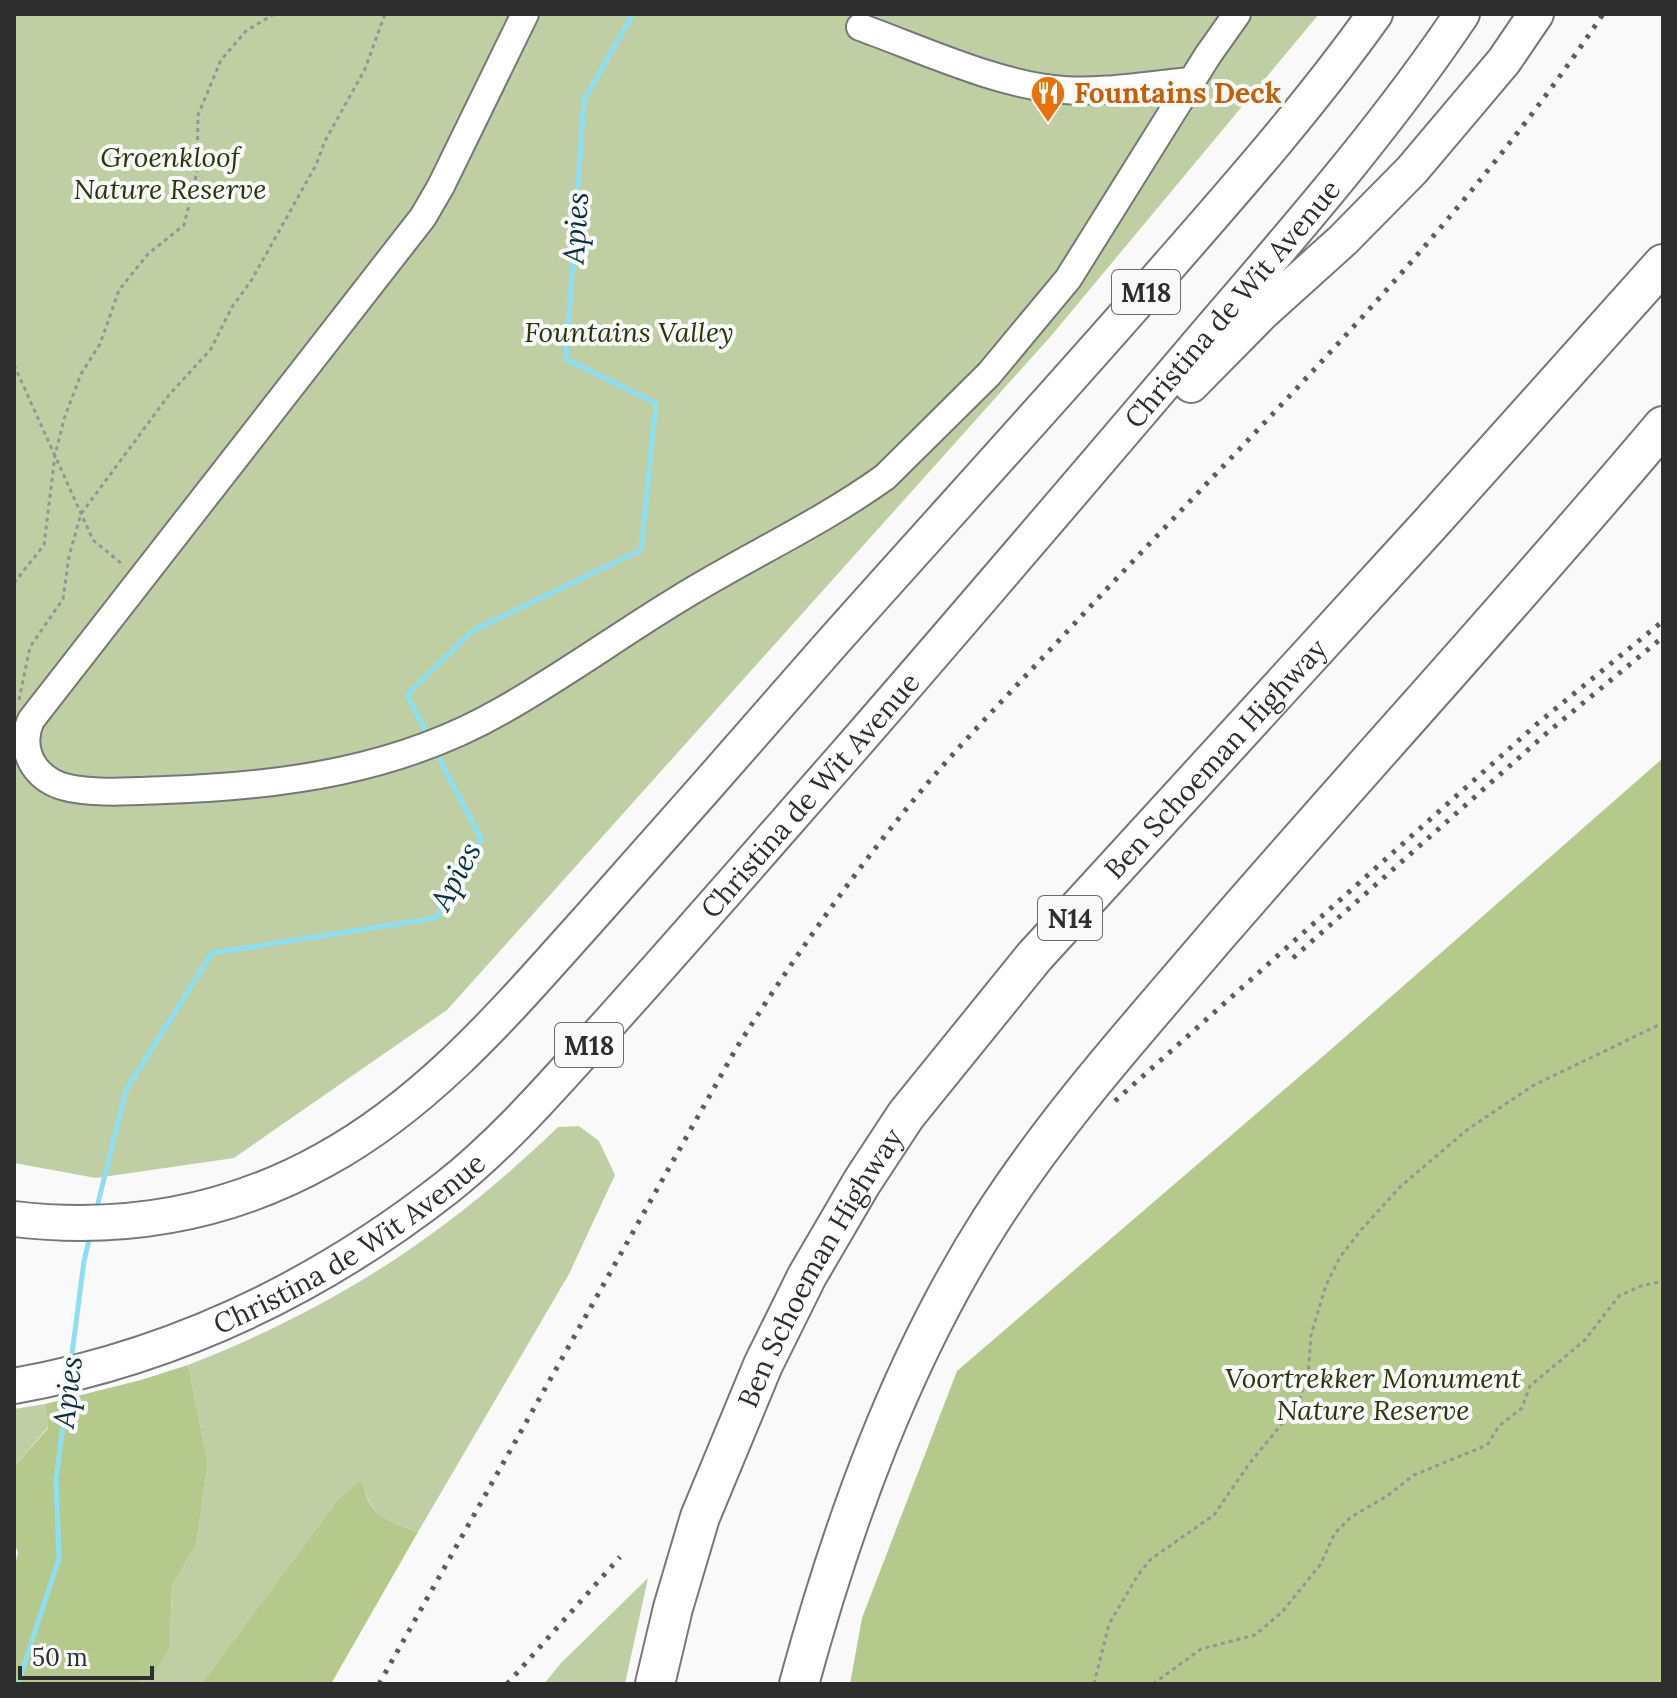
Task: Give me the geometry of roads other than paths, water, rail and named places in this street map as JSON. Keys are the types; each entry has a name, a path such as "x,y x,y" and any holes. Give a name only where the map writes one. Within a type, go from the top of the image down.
{"highway":[{"name":"Ben Schoeman Highway","path":"655,1684 700,1517 763,1365 807,1276 906,1115 1034,957 1663,264"},
{"path":"799,1684 849,1518 900,1394 946,1299 989,1223 1027,1166 1066,1113 1206,949 1572,534 1663,426"}],"main road":[{"name":"M18","path":"14,1219 72,1224 127,1222 169,1218 228,1202 269,1187 325,1160 408,1105 453,1065 522,993 958,500 1090,356 1264,157 1375,14"},
{"name":"Christina de Wit Avenue","path":"14,1386 109,1365 191,1337 271,1302 319,1276 379,1237 449,1186 503,1137 716,904 976,605 1336,183 1395,109 1462,14"},
{"path":"976,605 1261,314 1343,240 1412,170 1504,61 1536,14"}],"lane":[{"path":"525,14 423,217 31,720 26,746 43,776 56,784 94,790 227,788 282,783 382,762 464,730 513,704 676,600 799,533 885,477 989,374 1068,279 1237,14"},
{"path":"860,27 976,69 1064,90 1192,81"}],"waterway":[{"name":"Apies","path":"428,736 407,695 472,631 641,550 656,403 566,359 584,100 633,14"},
{"name":"Apies","path":"96,1211 126,1090 212,953 436,918 481,839 436,752"},
{"name":"Apies","path":"71,1361 90,1236"},
{"name":"Apies","path":"18,1684 59,1558 56,1480 68,1386"}],"railway":[{"path":"379,1684 737,1047 854,876 905,810 967,739 1283,403 1418,253 1545,96 1603,14"},
{"path":"1115,1101 1538,723 1663,621"},
{"path":"1293,958 1548,732 1663,637"},
{"path":"507,1684 620,1557"}],"place":[{"name":"Fountains Deck","path":"1048,124"}],"park label":[{"name":"Groenkloof Nature Reserve","path":"170,173"},
{"name":"Fountains Valley","path":"629,332"},
{"name":"Voortrekker Monument Nature Reserve","path":"1373,1394"}]}
